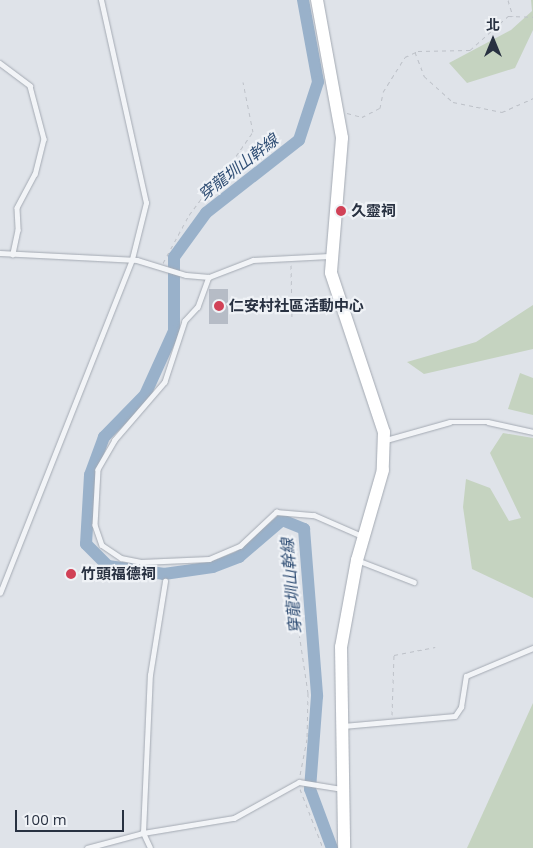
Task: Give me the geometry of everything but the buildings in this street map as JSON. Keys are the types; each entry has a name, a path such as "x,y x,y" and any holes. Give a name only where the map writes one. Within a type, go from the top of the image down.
{"street":[{"path":"317,0 342,138 329,256 331,273 384,432 383,470 357,560 341,647 344,848"}],"lane":[{"path":"0,593 132,259 146,203 101,0"},
{"path":"0,63 30,86 44,139 35,174 17,208 18,230 13,254"},
{"path":"0,253 132,259 186,276 209,277 253,260 290,260 329,256"},
{"path":"209,277 198,307 185,321 165,382 115,440 98,470 95,525 102,545 121,558 141,562 209,559 240,546 276,512 314,515 364,538"},
{"path":"383,440 409,436 450,422 488,422 533,432"},
{"path":"357,560 414,582"},
{"path":"150,848 143,833 150,675 165,582"},
{"path":"341,726 455,716 461,707 466,676 533,648"},
{"path":"87,848 143,833 234,818 300,782 343,789"}],"path":[{"path":"508,0 513,16"},
{"path":"337,111 362,117 380,108 384,92 405,57 415,52 470,50 499,22 513,16 533,17"},
{"path":"415,52 424,76 453,102 502,112 533,98"},
{"path":"163,269 189,215 204,195 230,176 236,156 253,132 243,82"},
{"path":"290,260 292,320"},
{"path":"290,625 298,626 308,694 307,739 300,782 301,800 323,848"},
{"path":"390,723 395,695 394,655 435,647"}],"green space":[{"path":"531,0 533,0 533,30 515,68 467,83 449,63 511,30 532,11"},
{"path":"533,305 533,349 424,374 407,362 476,342"},
{"path":"520,373 533,378 533,415 508,409"},
{"path":"503,433 533,438 533,598 472,569 463,507 466,479 490,488 509,521 521,518 490,453"},
{"path":"533,703 533,848 467,848"}],"waterway":[{"name":"穿龍圳山幹線","path":"303,0 318,82 299,140 206,213 174,257 174,331 145,395 104,437 90,475 86,544 108,566 164,574 213,567 239,557 282,520 304,529 317,696 310,789 332,848"}],"place":[{"name":"久靈祠","path":"341,211"},
{"name":"仁安村社區活動中心","path":"219,306"},
{"name":"竹頭福德祠","path":"71,574"}]}
